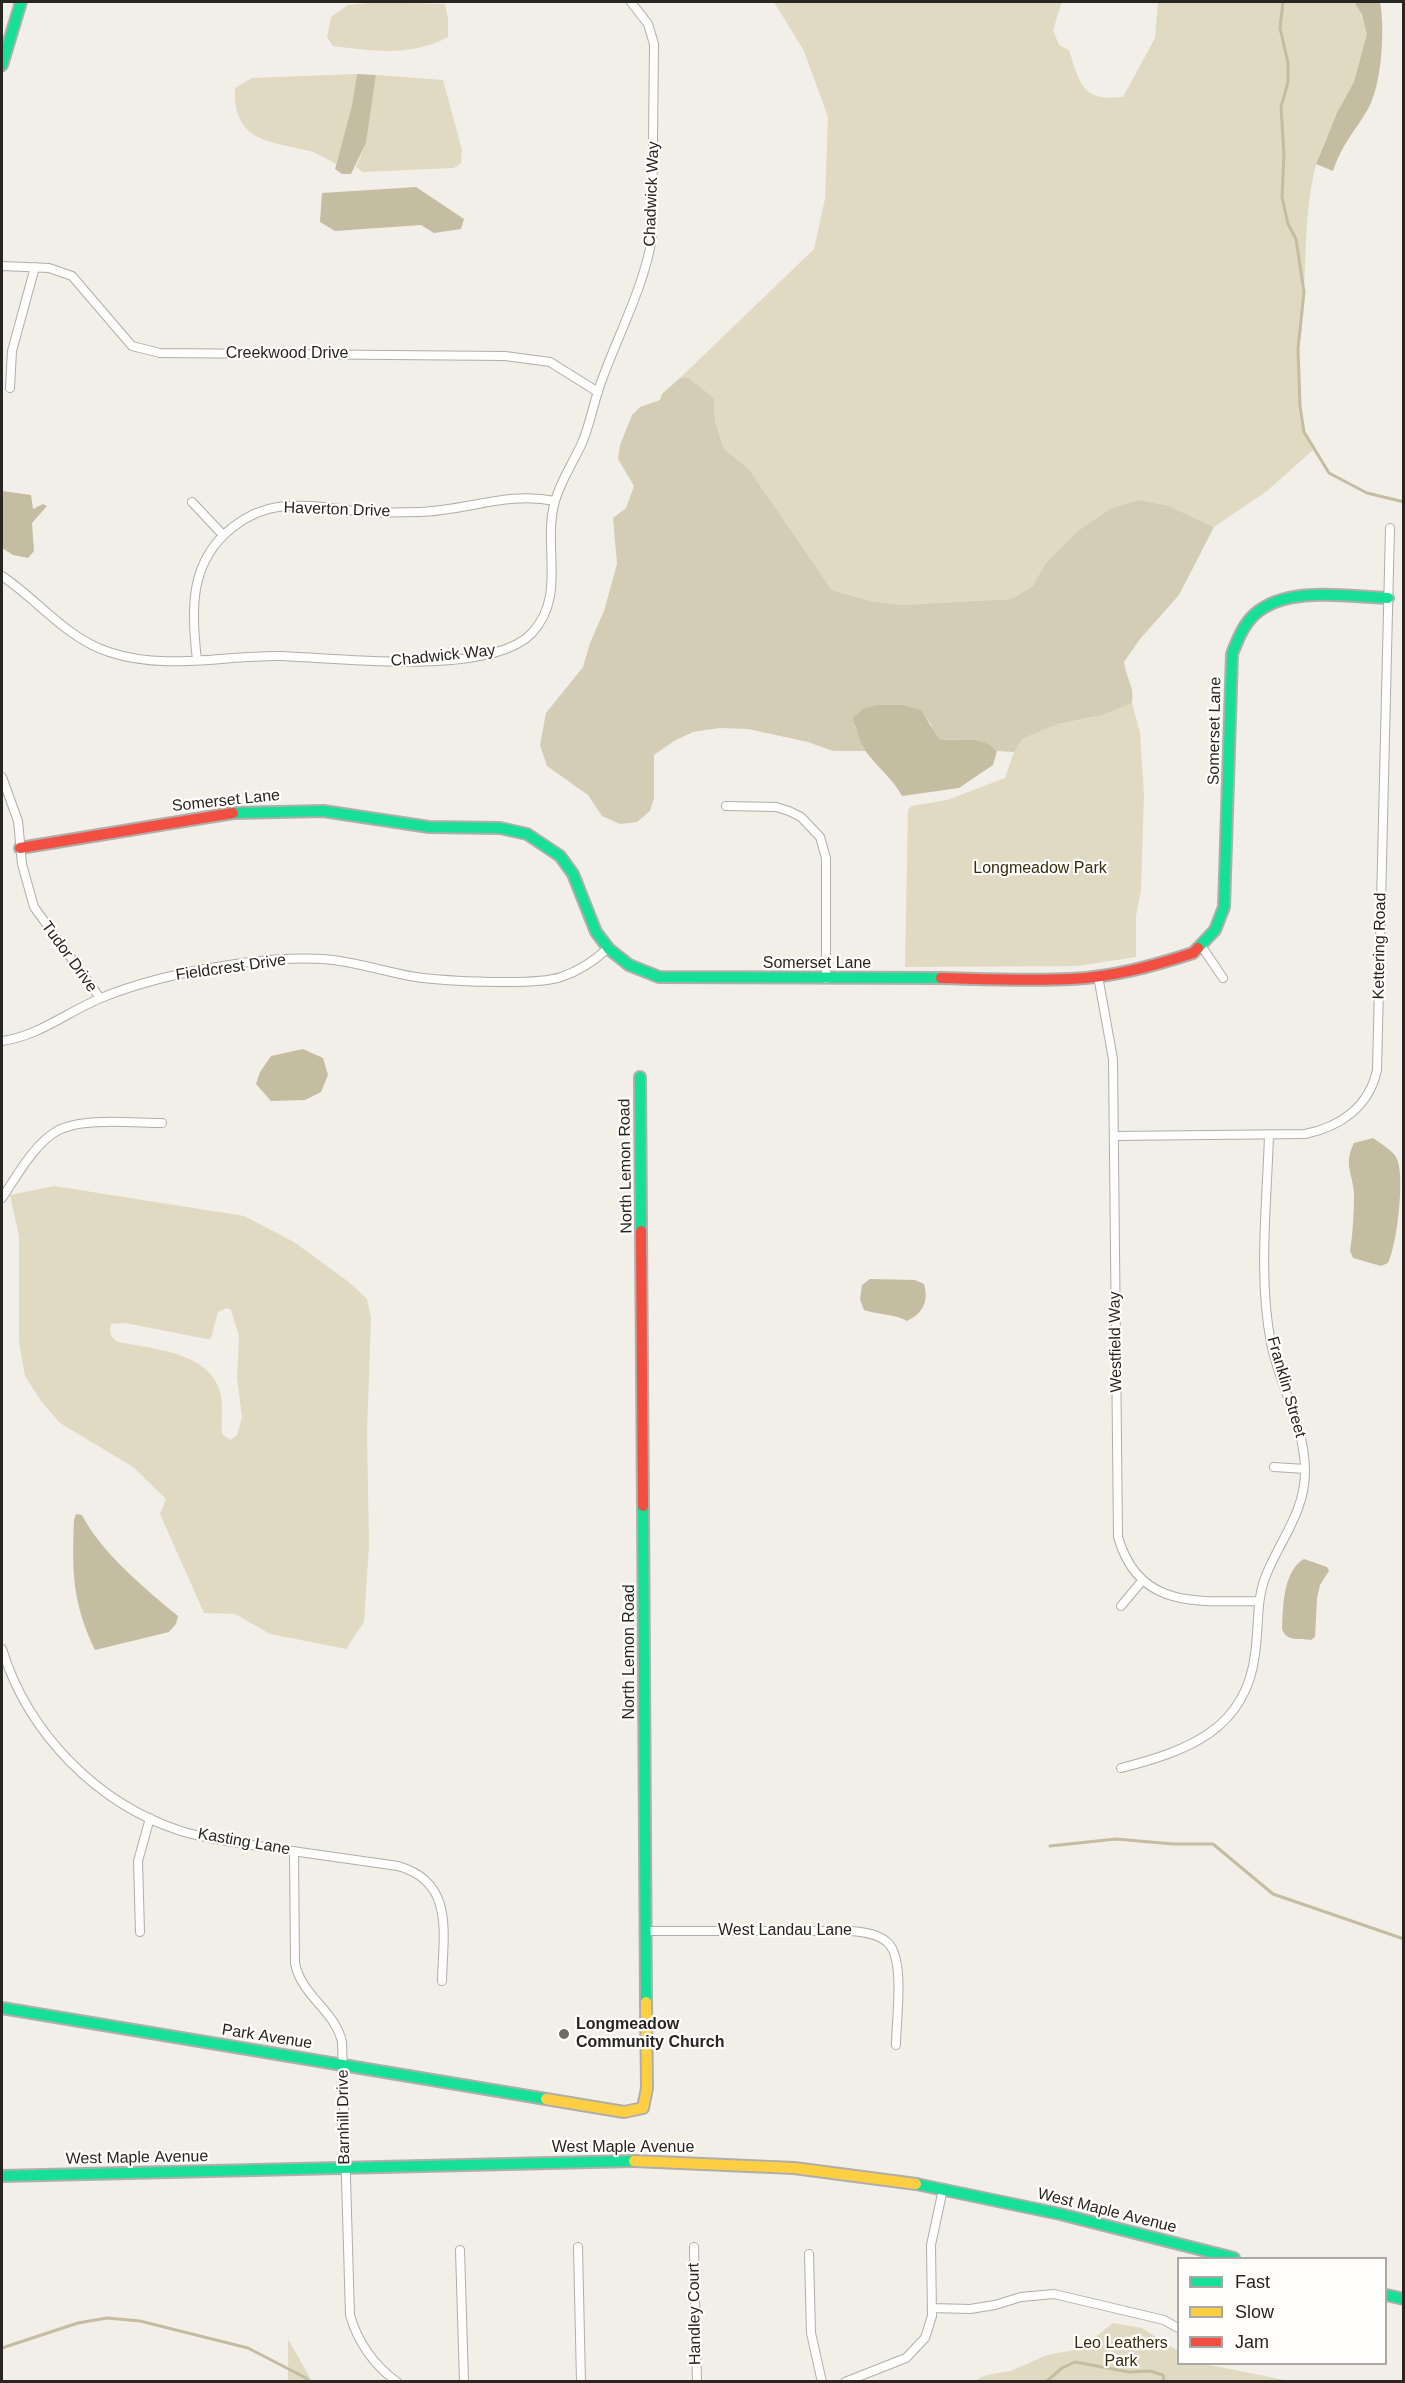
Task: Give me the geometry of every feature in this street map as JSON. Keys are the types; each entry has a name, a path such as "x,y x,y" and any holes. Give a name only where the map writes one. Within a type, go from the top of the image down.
{"street":[{"path":"2,65 21,2"},
{"name":"Chadwick Way","path":"2,576 60,625 97,648 137,660 172,663 281,656 388,662 489,654 512,647 531,633 541,621 552,598 549,538 555,501 563,478 581,445 598,392 648,260 653,231 654,44 648,24 631,2"},
{"name":"Creekwood Drive","path":"2,266 35,267 72,276 132,346 160,353 505,356 550,362 598,392"},
{"path":"10,388 12,351 35,267"},
{"name":"Haverton Drive","path":"197,660 192,620 196,580 203,563 224,535 253,514 279,507 303,506 368,512 423,512 505,498 535,497 555,501"},
{"path":"192,501 224,535"},
{"name":"Kettering Road","path":"1114,1136 1305,1134 1338,1124 1356,1109 1375,1078 1390,528"},
{"name":"Somerset Lane","path":"20,848 201,816 259,810 328,811 373,816 428,827 506,829 539,839 561,857 575,878 586,914 607,949 630,966 659,977 826,980 1071,979 1142,969 1182,959 1202,947 1220,923 1226,897 1232,654 1242,626 1257,610 1283,598 1388,598"},
{"name":"Tudor Drive","path":"2,777 13,803 25,882 34,907 100,999"},
{"path":"726,806 776,807 789,811 801,817 820,837 826,858 826,980"},
{"path":"1202,947 1223,978"},
{"name":"Fieldcrest Drive","path":"2,1041 28,1035 100,999 162,978 285,959 324,959 417,977 448,980 550,980 583,968 607,949"},
{"name":"Westfield Way","path":"1098,976 1113,1059 1118,1538 1122,1553 1142,1581 1172,1597 1185,1600 1260,1601"},
{"name":"North Lemon Road","path":"527,2096 624,2112 643,2108 647,2088 640,1077"},
{"path":"2,1198 46,1140 57,1131 79,1125 162,1123"},
{"name":"Franklin Street","path":"1121,1768 1189,1746 1209,1735 1236,1709 1247,1689 1253,1671 1260,1601 1265,1579 1300,1506 1305,1469 1301,1430 1276,1364 1268,1324 1265,1290 1269,1135"},
{"path":"1274,1467 1305,1469"},
{"path":"1121,1606 1142,1581"},
{"name":"Kasting Lane","path":"2,1649 22,1699 41,1728 69,1762 114,1798 150,1818 179,1830 211,1839 398,1866 412,1870 427,1880 438,1896 442,1910 442,1981"},
{"path":"140,1932 138,1861 150,1818"},
{"name":"Barnhill Drive","path":"294,1851 295,1963 298,1978 305,1990 330,2017 339,2033 350,2315 361,2343 370,2356 398,2382"},
{"name":"West Landau Lane","path":"647,1931 850,1931 876,1935 888,1943 895,1953 897,1966 896,2045"},
{"name":"Park Avenue","path":"2,2008 527,2096"},
{"name":"West Maple Avenue","path":"2,2176 694,2162 840,2173 944,2189 1008,2202 1226,2257"},
{"path":"845,2382 906,2358 925,2338 932,2308 931,2245 944,2189"},
{"path":"578,2247 581,2382"},
{"name":"Handley Court","path":"694,2247 697,2382"},
{"path":"460,2250 464,2382"},
{"path":"809,2254 811,2333 822,2382"},
{"path":"932,2308 970,2309 1021,2297 1054,2294 1164,2320 1177,2327"},
{"path":"1387,2295 1404,2299"}],"green space":[{"path":"380,2 445,4 448,37 420,48 406,50 377,51 333,46 327,37 331,17 348,5"},
{"path":"774,2 1062,2 1053,30 1059,45 1069,50 1076,72 1085,88 1099,97 1109,98 1123,97 1155,38 1158,2 1354,2 1366,26 1365,51 1354,83 1317,162 1309,207 1298,391 1305,431 1313,450 1267,491 1214,527 1169,506 1045,564 1032,587 1011,599 901,605 870,601 832,590 748,468 724,449 715,421 714,398 689,378 680,378 814,249 825,199 828,117 804,51"},
{"path":"357,74 352,105 336,164 314,152 265,140 246,128 240,118 236,105 235,88 252,78"},
{"path":"376,75 443,80 462,150 461,163 454,168 363,172 356,167 366,143"},
{"name":"Longmeadow Park","path":"1132,703 1140,733 1144,795 1141,890 1136,916 1136,957 1077,966 905,967 908,810 911,806 947,800 1005,778 1016,746 1022,739 1058,724 1103,715"},
{"path":"54,1186 244,1216 294,1242 350,1283 367,1299 371,1318 367,1431 369,1545 364,1622 346,1649 270,1634 235,1614 204,1613 160,1514 166,1499 133,1467 60,1423 41,1401 25,1376 19,1342 19,1236 10,1195","holes":["227,1308 231,1310 239,1336 237,1378 242,1417 237,1435 230,1440 222,1434 221,1393 212,1376 202,1366 176,1354 118,1342 110,1330 111,1324 125,1323 207,1339 211,1338 218,1312"]},
{"name":"Leo Leathers Park","path":"1113,2323 1142,2328 1177,2350 1177,2365 1210,2365 1289,2381 974,2381 987,2375 1011,2371 1047,2355 1080,2349"},
{"path":"288,2339 312,2381 288,2381"}],"shaded area":[{"path":"1354,2 1380,2 1382,40 1380,70 1369,107 1345,145 1333,171 1316,164 1337,113 1354,82 1367,34 1362,15"},
{"path":"357,74 376,75 366,143 351,174 342,174 335,169 352,105"},
{"path":"416,187 464,219 461,229 434,233 421,225 335,231 320,222 322,193"},
{"path":"680,378 689,378 714,398 715,421 724,449 748,468 832,590 870,601 901,605 1011,599 1032,587 1045,564 1078,531 1110,509 1139,500 1169,506 1214,527 1179,595 1140,639 1124,662 1132,692 1132,703 1103,715 1058,724 1022,739 1014,752 997,751 992,746 978,741 939,739 925,716 900,705 877,705 855,727 866,751 833,751 808,742 748,729 720,728 693,732 674,741 654,755 654,798 650,811 637,822 620,824 602,816 588,795 547,766 540,745 546,713 583,667 590,643 604,611 617,564 613,518 626,508 634,486 618,459 620,445 632,415 640,407 660,400 662,394"},
{"path":"2,491 31,495 33,509 43,504 47,506 32,523 34,551 28,558 13,555 2,548"},
{"path":"877,705 902,705 921,710 939,739 978,741 992,746 997,751 993,765 959,788 902,796 865,749 853,718 863,709"},
{"path":"303,1049 323,1058 328,1075 321,1092 305,1100 271,1101 256,1084 260,1072 271,1056"},
{"path":"1373,1138 1390,1150 1397,1159 1400,1180 1399,1211 1394,1242 1388,1263 1381,1266 1353,1258 1350,1251 1354,1194 1349,1157 1354,1143"},
{"path":"870,1279 915,1280 924,1284 926,1296 921,1311 907,1321 864,1310 860,1299 862,1285"},
{"path":"76,1514 82,1515 100,1542 125,1569 178,1616 176,1624 169,1632 95,1650 82,1617 75,1586 73,1538"},
{"path":"1304,1559 1327,1567 1329,1571 1320,1585 1315,1637 1311,1640 1290,1638 1282,1629 1285,1590 1292,1572"}],"waterway":[{"path":"1283,2 1280,28 1288,63 1288,82 1281,107 1284,155 1282,197 1288,224 1296,239 1304,292 1298,349 1300,406 1304,432 1329,473 1367,493 1404,502"},
{"path":"1050,1846 1116,1839 1173,1844 1213,1844 1273,1894 1404,1939"},
{"path":"2,2348 78,2323 107,2318 140,2321 248,2348 306,2378 308,2382"},
{"path":"1046,2382 1062,2368 1075,2362 1129,2372 1150,2371 1163,2375 1164,2382"}],"traffic: fast":[{"path":"2,65 21,2"},
{"path":"1198,948 1215,930 1224,907 1232,654 1241,632 1255,614 1284,599 1319,595 1388,598"},
{"path":"233,813 323,811 429,827 500,828 527,834 560,856 573,874 596,932 609,949 629,965 659,977 941,978"},
{"path":"640,1077 641,1231"},
{"path":"643,1506 646,2002"},
{"path":"2,2008 546,2099"},
{"path":"2,2176 634,2161"},
{"path":"916,2184 1060,2214 1230,2257"},
{"path":"1387,2295 1404,2299"}],"traffic: slow":[{"path":"546,2099 624,2112 643,2108 647,2088 646,2002"},
{"path":"634,2161 794,2168 916,2184"}],"traffic: jam":[{"path":"20,848 233,813"},
{"path":"941,978 1039,980 1087,978 1148,966 1193,953 1198,948"},
{"path":"641,1231 643,1506"}],"place":[{"name":"Longmeadow Community Church","path":"564,2034"}]}
